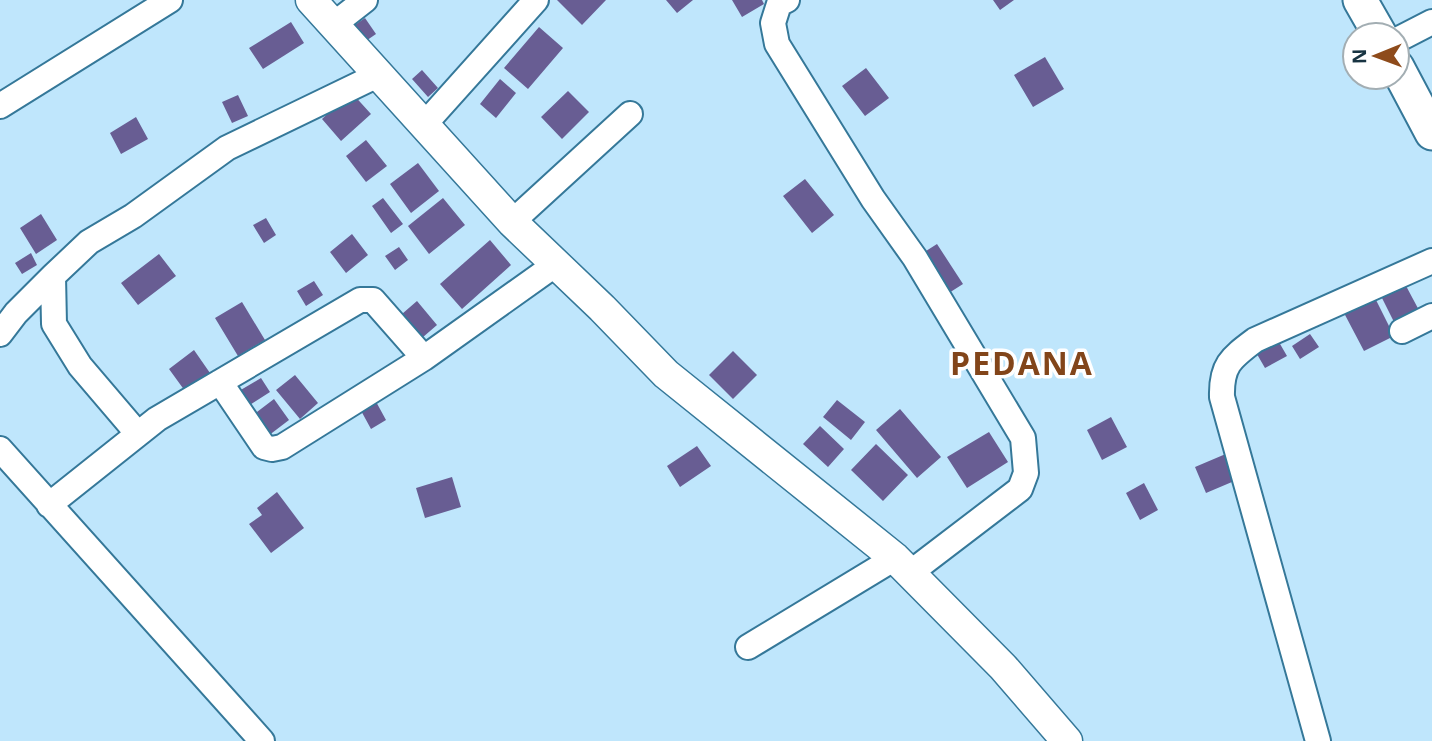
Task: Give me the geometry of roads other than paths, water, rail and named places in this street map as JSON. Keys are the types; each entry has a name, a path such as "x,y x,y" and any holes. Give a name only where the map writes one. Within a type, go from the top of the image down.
{"main road":[{"path":"1360,0 1372,21"},
{"path":"1410,91 1432,133"}],"street":[{"path":"0,106 170,0"},
{"path":"311,0 512,222 666,374 902,565 1003,667 1067,741"},
{"path":"333,25 365,0"},
{"path":"423,126 536,0"},
{"path":"748,647 902,565 1020,489 1026,473 1023,438 915,258 873,198 777,44 773,23 779,4 787,0"},
{"path":"1411,33 1432,22"},
{"path":"0,334 16,313 89,242 132,216 227,148 378,75"},
{"path":"512,222 630,114"},
{"path":"1318,741 1223,397 1222,380 1230,359 1255,340 1432,261"},
{"path":"220,382 264,447 282,447 424,358 556,264"},
{"path":"53,276 54,324 80,366 138,434"},
{"path":"49,505 157,419 360,300 373,300 424,358"},
{"path":"1402,331 1432,316"},
{"path":"0,449 262,741"}],"district":[{"name":"PEDANA","path":"1022,362"}]}
